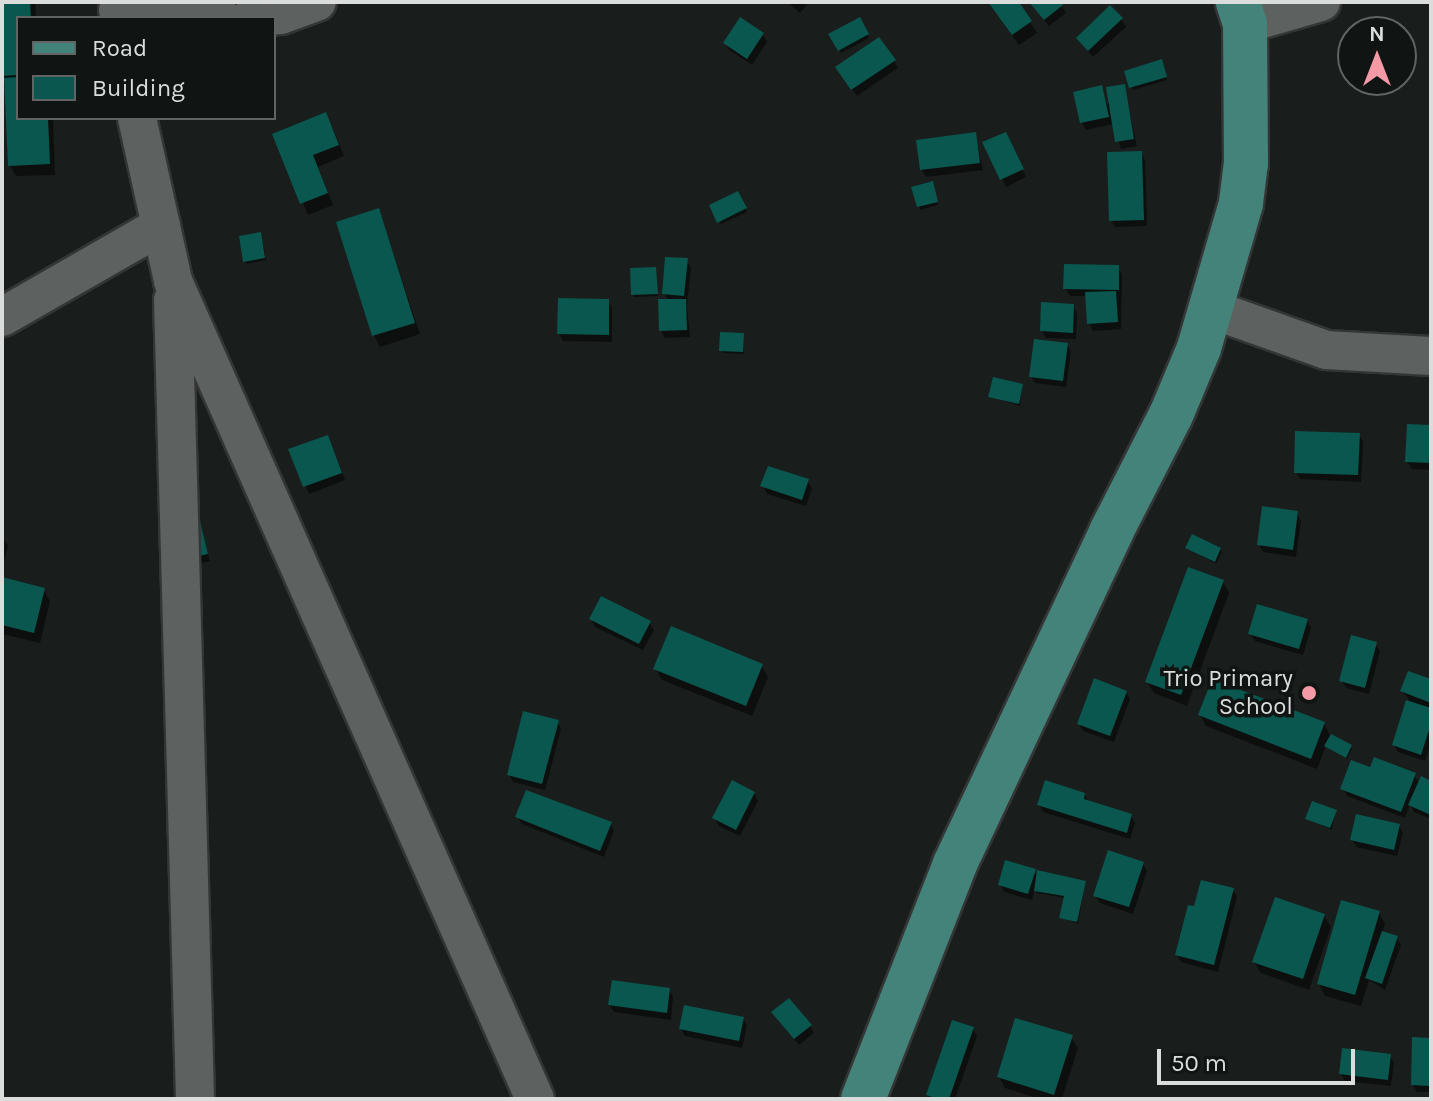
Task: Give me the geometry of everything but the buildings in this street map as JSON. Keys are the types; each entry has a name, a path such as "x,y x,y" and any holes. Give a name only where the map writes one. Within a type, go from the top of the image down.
{"main road":[{"path":"863,1099 955,864 1111,532 1171,415 1211,309 1241,203 1246,164 1241,13"}],"street":[{"path":"271,16 317,2"},
{"path":"1241,13 1321,2"},
{"path":"118,10 196,16"},
{"path":"137,120 173,281 195,1099"},
{"path":"2,317 161,226"},
{"path":"173,281 535,1099"},
{"path":"1211,309 1326,350 1431,356"}],"place":[{"name":"Trio Primary School","path":"1309,693"}]}
